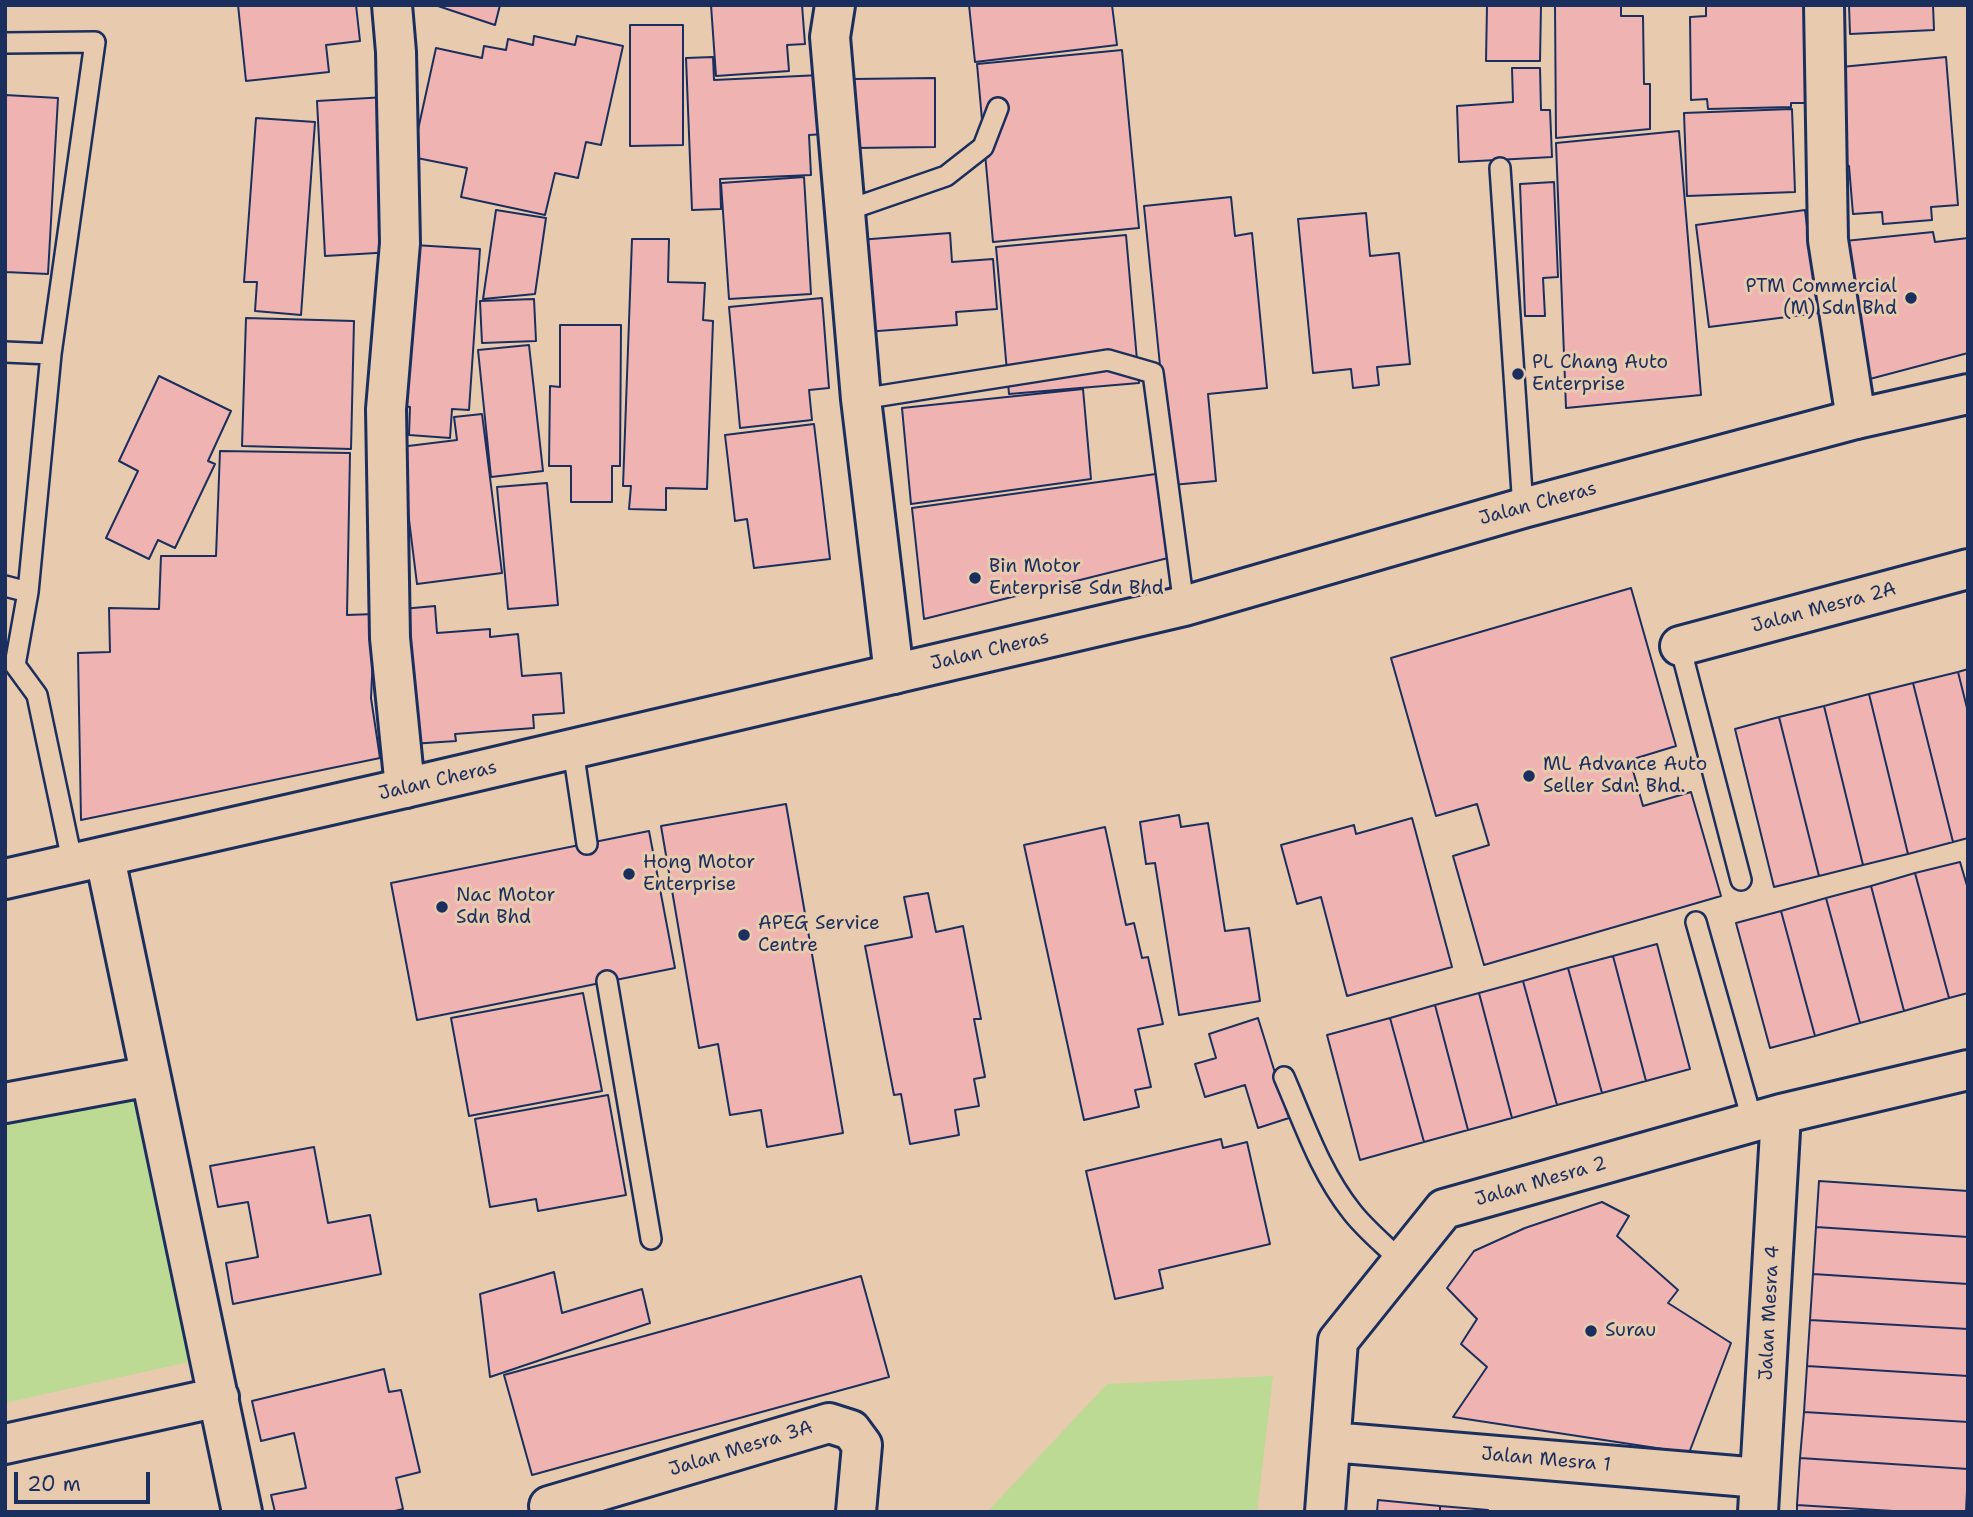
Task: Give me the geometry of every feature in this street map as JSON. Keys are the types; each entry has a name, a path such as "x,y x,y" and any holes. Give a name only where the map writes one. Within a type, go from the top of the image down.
{"street":[{"path":"392,5 396,52 400,243 386,422 390,638 405,788"},
{"path":"835,5 830,37 860,399 894,674"},
{"path":"1824,5 1828,240 1856,419"},
{"name":"Jalan Cheras","path":"5,879 573,750 1184,606 1523,508 1856,419 1968,394"},
{"name":"Jalan Mesra 2A","path":"1680,646 1968,569"},
{"path":"89,861 150,1076 242,1512"},
{"name":"Jalan Mesra 2","path":"1325,1512 1338,1341 1444,1209 1767,1119 1968,1070"},
{"path":"5,1103 150,1076"},
{"name":"Jalan Mesra 4","path":"1759,1495 1767,1119"},
{"path":"5,1444 219,1397"},
{"name":"Jalan Mesra 3A","path":"549,1506 830,1423 851,1430 862,1445 856,1512"},
{"name":"Jalan Mesra 1","path":"1331,1442 1759,1495"}],"lane":[{"path":"5,43 96,42 51,354 28,592 15,665 37,695 89,861"},
{"path":"845,211 946,176 984,147 998,108"},
{"path":"1500,168 1523,508"},
{"path":"5,352 51,354"},
{"path":"860,399 1108,360 1153,373 1184,606"},
{"path":"5,586 28,592"},
{"path":"1680,646 1741,880"},
{"path":"573,750 587,844"},
{"path":"1696,922 1767,1119"},
{"path":"607,981 651,1239"},
{"path":"1284,1076 1322,1166 1337,1191 1353,1214 1402,1262"}],"green space":[{"path":"135,1090 193,1361 5,1403 5,1118"},
{"path":"1273,1376 1257,1512 987,1512 1107,1384"}],"building":[{"path":"238,5 356,5 360,41 326,45 329,72 246,81"},
{"path":"435,5 500,5 495,25"},
{"path":"711,5 802,5 805,44 787,45 789,71 716,76"},
{"path":"969,5 1112,5 1117,45 975,62"},
{"path":"1487,5 1541,5 1540,61 1486,61"},
{"path":"1555,5 1621,5 1621,16 1643,16 1644,84 1650,84 1650,129 1556,138"},
{"path":"1706,5 1807,5 1808,103 1791,103 1791,107 1708,109 1707,99 1691,100 1690,17 1706,16"},
{"path":"1849,5 1933,5 1934,30 1850,34"},
{"path":"630,25 683,25 683,145 630,146"},
{"path":"534,36 575,45 577,36 623,46 601,145 586,142 578,178 555,173 545,215 461,197 467,168 412,157 436,48 482,58 484,46 506,50 508,39 533,45"},
{"path":"1122,50 1139,228 993,242 977,64"},
{"path":"713,57 714,80 821,75 824,134 809,135 811,175 720,179 721,209 692,210 686,58"},
{"path":"1946,57 1958,205 1931,207 1932,220 1883,224 1882,212 1853,214 1849,166 1837,167 1841,67"},
{"path":"1512,68 1540,68 1541,110 1550,110 1552,157 1459,162 1457,106 1513,102"},
{"path":"935,78 935,147 854,148 853,79"},
{"path":"5,95 58,98 48,274 5,272"},
{"path":"386,97 393,252 325,256 317,101"},
{"path":"1792,109 1795,192 1687,196 1684,113"},
{"path":"256,118 315,122 301,315 255,311 257,282 244,282"},
{"path":"1679,131 1701,395 1566,408 1556,143"},
{"path":"804,177 811,294 729,299 721,183"},
{"path":"1554,182 1558,277 1543,278 1545,316 1525,316 1520,184"},
{"path":"1231,197 1235,236 1252,233 1267,388 1208,394 1216,481 1172,485 1144,206"},
{"path":"496,210 546,218 535,294 483,299"},
{"path":"1805,210 1818,313 1709,327 1696,225"},
{"path":"1366,213 1370,256 1399,253 1410,364 1377,367 1379,385 1353,388 1351,369 1313,373 1298,219"},
{"name":"PTM Commercial (M) Sdn Bhd","path":"1933,232 1935,242 1968,238 1968,353 1866,380 1845,241"},
{"path":"950,233 952,262 993,259 997,309 956,312 957,325 865,332 858,240"},
{"path":"1126,235 1139,383 1009,394 996,247"},
{"path":"632,239 669,239 668,282 705,283 703,320 713,321 707,489 666,488 666,510 629,509 631,486 623,486"},
{"path":"414,245 480,249 469,410 452,409 450,438 409,435 410,407 403,406"},
{"path":"822,298 829,388 809,390 812,420 740,428 729,307"},
{"path":"534,299 536,341 482,343 480,301"},
{"path":"246,318 354,321 351,449 242,446"},
{"path":"560,325 621,325 620,466 612,466 612,502 571,502 571,466 549,466 550,386 560,387"},
{"path":"529,345 543,471 491,477 478,350"},
{"path":"159,376 231,411 208,461 215,464 175,548 158,540 149,559 106,538 138,471 119,461"},
{"path":"1083,389 1091,479 911,504 902,408"},
{"path":"482,414 502,573 417,584 400,447 457,440 454,417"},
{"path":"814,424 830,559 754,568 747,519 735,521 725,435"},
{"path":"220,451 350,453 347,615 375,614 371,698 380,758 81,820 78,653 110,652 109,608 159,609 161,556 216,556"},
{"path":"1163,473 1172,557 924,619 912,508"},
{"path":"547,483 558,605 508,609 497,487"},
{"name":"ML Advance Auto Seller Sdn. Bhd.","path":"1631,588 1676,746 1630,760 1643,806 1691,792 1721,896 1484,965 1453,856 1489,845 1477,804 1436,816 1391,658"},
{"path":"435,606 437,633 490,629 490,637 518,634 522,676 561,673 564,713 533,715 534,728 455,734 456,741 411,744 402,609"},
{"path":"1968,669 1968,712 1958,672"},
{"path":"1958,672 1968,712 1968,838 1953,842 1913,683"},
{"path":"1913,683 1953,842 1908,854 1869,694"},
{"path":"1869,694 1908,854 1863,865 1824,706"},
{"path":"1824,706 1863,865 1819,876 1779,717"},
{"path":"1779,717 1819,876 1774,887 1735,729"},
{"name":"APEG Service Centre","path":"786,804 843,1133 767,1147 761,1110 730,1115 718,1044 699,1048 661,826"},
{"path":"1179,815 1181,827 1208,823 1225,931 1249,928 1260,1001 1179,1015 1155,863 1146,864 1140,822"},
{"path":"1412,818 1452,967 1347,996 1321,897 1297,904 1281,845 1354,825 1356,834"},
{"path":"1105,827 1126,925 1134,923 1142,958 1148,957 1163,1024 1138,1029 1151,1087 1135,1090 1139,1107 1084,1120 1024,845"},
{"path":"649,831 675,968 417,1020 391,883"},
{"path":"1960,862 1968,889 1968,993 1949,998 1915,873"},
{"path":"1915,873 1949,998 1904,1011 1871,886"},
{"path":"1871,886 1904,1011 1860,1023 1826,898"},
{"path":"928,893 936,932 963,926 981,1019 974,1019 985,1077 974,1079 979,1106 955,1110 959,1135 910,1144 901,1094 894,1095 865,946 912,937 904,897"},
{"path":"1826,898 1860,1023 1815,1036 1781,911"},
{"path":"1781,911 1815,1036 1770,1048 1736,923"},
{"path":"1657,944 1690,1069 1646,1081 1613,956"},
{"path":"1613,956 1646,1081 1602,1093 1568,968"},
{"path":"1568,968 1602,1093 1557,1105 1523,981"},
{"path":"1523,981 1557,1105 1512,1118 1479,993"},
{"path":"583,993 602,1091 469,1116 451,1018"},
{"path":"1479,993 1512,1118 1468,1130 1435,1005"},
{"path":"1435,1005 1468,1130 1424,1142 1390,1018"},
{"path":"1258,1018 1289,1118 1258,1128 1245,1085 1205,1097 1195,1064 1216,1058 1209,1034"},
{"path":"1390,1018 1424,1142 1360,1160 1327,1035"},
{"path":"608,1095 626,1195 538,1211 536,1199 490,1207 475,1119"},
{"path":"1221,1139 1223,1148 1247,1142 1270,1244 1159,1270 1163,1288 1115,1299 1086,1171"},
{"path":"314,1147 328,1223 370,1215 381,1274 233,1304 226,1263 258,1257 248,1202 218,1207 210,1166"},
{"path":"1819,1181 1968,1191 1968,1237 1816,1227"},
{"name":"Surau","path":"1602,1202 1629,1216 1617,1236 1678,1290 1668,1303 1731,1343 1689,1453 1453,1417 1487,1367 1461,1344 1477,1319 1447,1288 1474,1251 1525,1228"},
{"path":"1816,1227 1968,1237 1968,1284 1813,1274"},
{"path":"554,1272 562,1313 642,1289 650,1323 490,1377 480,1294"},
{"path":"1813,1274 1968,1284 1968,1329 1810,1320"},
{"path":"861,1276 889,1377 532,1475 504,1375"},
{"path":"1810,1320 1968,1329 1968,1376 1807,1366"},
{"path":"1807,1366 1968,1376 1968,1422 1804,1412"},
{"path":"384,1369 389,1392 401,1390 420,1472 396,1478 403,1509 391,1512 275,1512 271,1495 306,1488 294,1433 261,1441 252,1401"},
{"path":"1804,1412 1968,1422 1968,1469 1800,1458"},
{"path":"1800,1458 1968,1469 1966,1512 1909,1512 1797,1505"},
{"path":"1378,1500 1440,1506 1440,1512 1377,1512"},
{"path":"1797,1505 1909,1512 1797,1512"},
{"path":"1440,1506 1488,1510 1440,1512"}],"place":[{"name":"PTM Commercial (M) Sdn Bhd","path":"1911,298"},
{"name":"PL Chang Auto Enterprise","path":"1518,374"},
{"name":"Bin Motor Enterprise Sdn Bhd","path":"975,578"},
{"name":"ML Advance Auto Seller Sdn. Bhd.","path":"1529,776"},
{"name":"Hong Motor Enterprise","path":"629,874"},
{"name":"Nac Motor Sdn Bhd","path":"442,907"},
{"name":"APEG Service Centre","path":"744,935"},
{"name":"Surau","path":"1591,1331"}]}
